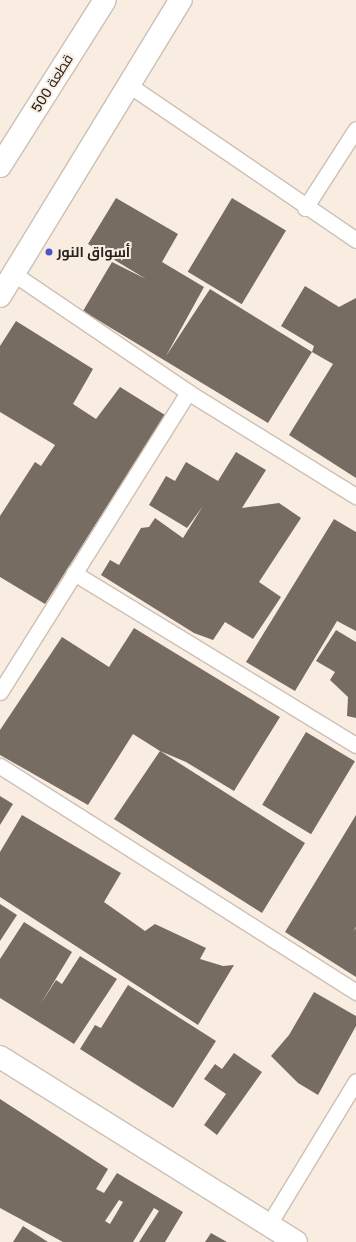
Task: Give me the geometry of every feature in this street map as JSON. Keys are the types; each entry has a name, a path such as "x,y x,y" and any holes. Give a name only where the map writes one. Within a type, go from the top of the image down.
{"street":[{"name":"قطعة 500","path":"0,166 105,0"},
{"path":"0,296 181,0"},
{"path":"129,85 305,208 356,240"},
{"path":"305,208 356,129"},
{"path":"14,274 188,392 356,496"},
{"path":"0,692 188,392"},
{"path":"74,573 356,745"},
{"path":"0,766 356,992"},
{"path":"0,1057 296,1242"},
{"path":"269,1224 356,1081"}],"building":[{"path":"116,198 178,234 162,262 204,287 166,356 210,289 312,352 268,423 83,311 112,262 146,279 88,244"},
{"path":"232,198 286,230 242,304 188,272"},
{"path":"305,286 339,307 356,298 356,478 289,435 333,364 312,352 314,346 281,326"},
{"path":"16,321 93,369 73,404 96,419 120,387 165,415 45,604 0,577 0,516 35,462 41,466 55,445 0,412 0,346"},
{"path":"236,452 266,470 242,508 279,503 301,518 259,582 281,597 253,639 225,622 213,640 194,633 101,575 110,560 119,565 141,528 149,527 155,518 183,538 203,506 187,528 149,505 166,476 175,481 186,462 218,481"},
{"path":"334,519 356,532 356,631 337,621 295,691 246,662"},
{"path":"134,628 280,717 234,791 186,762 160,751 133,734 88,805 0,755 0,730 62,637 109,667"},
{"path":"336,630 356,642 356,718 347,716 348,697 330,680 335,672 316,661"},
{"path":"306,732 355,761 311,834 262,805"},
{"path":"160,751 305,843 262,913 114,819"},
{"path":"0,796 13,804 0,825"},
{"path":"22,815 121,873 104,902 145,931 155,924 206,948 200,959 223,966 234,965 198,1025 0,897 0,852"},
{"path":"356,815 356,927 353,932 356,928 356,977 285,932"},
{"path":"0,904 17,915 0,941"},
{"path":"24,922 72,952 40,1005 56,980 62,984 80,956 117,979 74,1044 0,998 0,959"},
{"path":"128,985 216,1041 173,1108 80,1049 95,1025 101,1028"},
{"path":"314,992 356,1016 356,1026 318,1095 298,1083 271,1056 289,1035"},
{"path":"234,1053 262,1072 217,1135 204,1125 226,1094 204,1079 215,1064 222,1069"},
{"path":"0,1099 108,1169 96,1189 104,1193 117,1173 183,1212 165,1242 139,1242 159,1211 154,1208 133,1242 63,1242 0,1208","holes":["119,1200 123,1202 110,1224 105,1221"]},
{"path":"23,1226 48,1242 13,1242"},
{"path":"211,1233 227,1242 205,1242"}],"place":[{"name":"أسواق النور","path":"49,252"}]}
